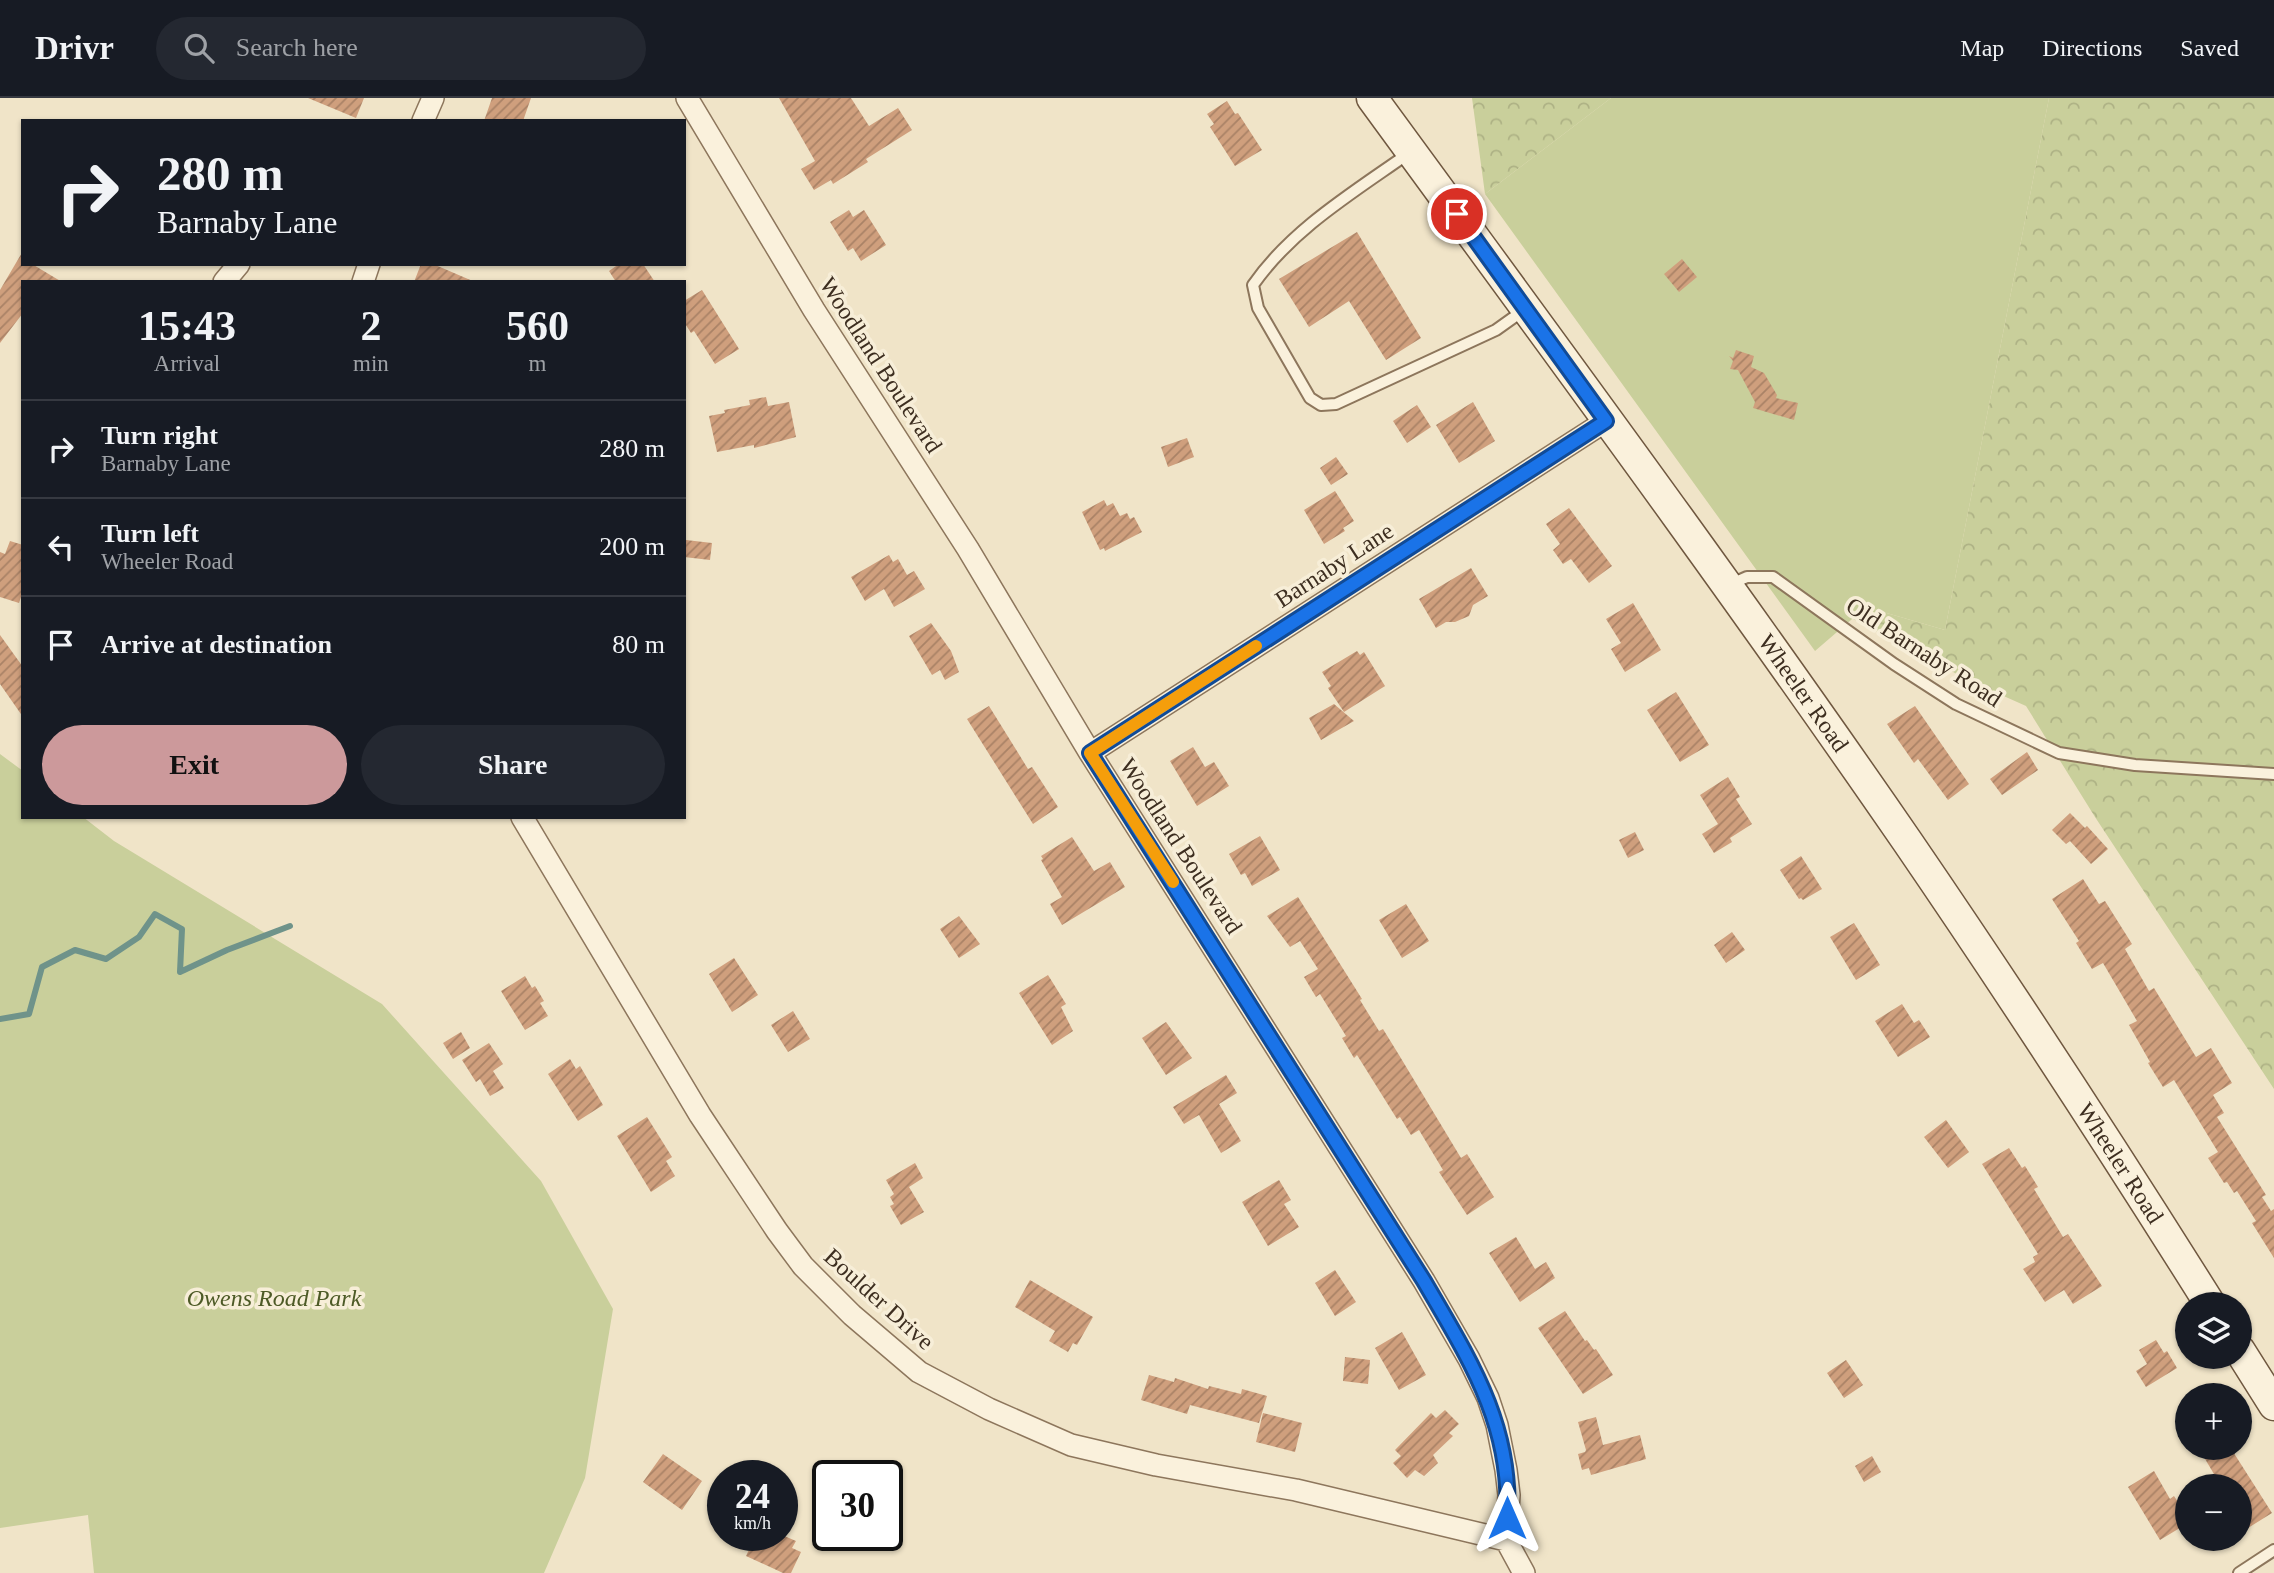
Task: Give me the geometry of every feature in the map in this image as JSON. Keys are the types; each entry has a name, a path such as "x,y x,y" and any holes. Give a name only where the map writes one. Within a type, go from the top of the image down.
{"main road":[{"name":"Wheeler Road","path":"1372,98 1726,586 1912,849 2202,1292"},
{"path":"2251,1369 2274,1405"}],"street":[{"path":"424,119 433,98"},
{"name":"Woodland Boulevard","path":"687,98 814,310 968,549 1090,753 1424,1281 1469,1359 1488,1398 1499,1436 1509,1495 1506,1540"},
{"path":"226,280 237,266"},
{"name":"Barnaby Lane","path":"1090,753 1606,421"},
{"name":"Boulder Drive","path":"523,819 700,1115 777,1231 803,1266 852,1315 919,1372 989,1409 1071,1445 1156,1465 1296,1490 1506,1540"},
{"path":"1506,1540 1524,1573"}],"lane":[{"path":"1411,151 1300,233 1264,269 1253,285 1258,308 1310,398 1321,405 1336,404 1496,330 1525,309"},
{"name":"Old Barnaby Road","path":"1726,586 1747,577 1773,577 1894,664 1956,704 2059,753 2135,765 2274,774"},
{"path":"2239,1573 2274,1550"}],"green space":[{"path":"1472,98 1611,98 1485,194"},
{"path":"1611,98 2049,98 1945,630 1866,607 1815,651 1485,194"},
{"path":"2049,98 2274,98 2274,1089 2095,817 2026,706 1970,681 1853,619 1866,607 1945,630"},
{"name":"Owens Road Park","path":"0,754 21,770 21,819 86,819 114,841 382,1004 541,1181 613,1309 585,1478 544,1573 94,1573 88,1515 0,1528"}],"building":[{"path":"308,98 364,98 356,118"},
{"path":"492,98 531,98 524,119 485,119"},
{"path":"779,98 851,98 869,126 898,108 912,130 833,184 831,180 814,190 801,169 815,161"},
{"path":"1227,101 1262,150 1235,166 1210,127 1214,124 1207,114"},
{"path":"849,210 853,217 864,210 886,245 861,261 853,248 848,251 830,222"},
{"path":"1357,232 1421,338 1386,360 1349,301 1309,327 1279,279"},
{"path":"21,254 21,266 35,266 59,280 21,280 21,316 0,343 0,290"},
{"path":"1682,259 1697,277 1679,292 1664,274"},
{"path":"420,266 438,266 470,280 415,280"},
{"path":"616,266 644,266 654,280 615,280 609,271"},
{"path":"702,290 739,349 715,364 694,331 691,333 686,325 686,300"},
{"path":"1736,350 1754,356 1751,367 1764,373 1777,395 1776,398 1798,403 1794,420 1753,408 1755,402 1738,370 1730,369 1733,361 1729,356 1733,358"},
{"path":"766,397 768,406 789,402 796,437 754,448 754,445 717,452 709,416 750,405 749,400"},
{"path":"1473,402 1495,441 1459,463 1436,425"},
{"path":"1417,405 1431,427 1407,443 1393,421"},
{"path":"1187,438 1194,457 1168,467 1161,447"},
{"path":"1336,457 1348,474 1331,485 1320,468"},
{"path":"1335,491 1354,521 1343,528 1345,531 1324,544 1304,510"},
{"path":"1104,500 1107,506 1113,503 1120,516 1127,513 1130,519 1134,517 1142,532 1105,551 1104,548 1100,550 1082,512"},
{"path":"1569,508 1612,566 1589,583 1571,559 1563,564 1553,550 1560,544 1546,524"},
{"path":"686,540 712,543 710,560 686,557"},
{"path":"10,541 21,544 19,603 0,597 0,552 5,554"},
{"path":"889,555 893,562 898,559 907,575 914,571 925,589 894,607 884,589 865,601 851,577"},
{"path":"1471,568 1488,596 1473,605 1469,616 1455,622 1446,622 1436,628 1419,599"},
{"path":"1633,603 1661,650 1625,672 1611,649 1621,643 1606,619"},
{"path":"931,623 951,651 959,672 945,680 940,670 932,675 909,636"},
{"path":"0,635 21,664 21,714 0,684"},
{"path":"1357,651 1360,655 1364,652 1385,686 1344,712 1328,688 1331,686 1322,672"},
{"path":"1676,692 1709,745 1680,762 1647,710"},
{"path":"1334,704 1354,721 1321,740 1309,718"},
{"path":"989,706 1028,769 1032,767 1058,807 1033,824 967,719"},
{"path":"1915,706 1969,784 1948,800 1918,759 1914,763 1887,724"},
{"path":"1193,747 1205,767 1214,762 1229,786 1197,806 1170,761"},
{"path":"2027,752 2038,770 2002,795 1990,779"},
{"path":"1728,777 1740,797 1736,799 1752,824 1730,838 1732,842 1714,853 1702,834 1718,824 1700,795"},
{"path":"2070,813 2085,828 2087,826 2108,849 2091,864 2070,841 2066,844 2052,830"},
{"path":"1635,832 1644,850 1628,858 1619,840"},
{"path":"1260,836 1280,870 1252,886 1245,873 1241,875 1229,854"},
{"path":"1072,837 1094,871 1110,862 1125,887 1062,925 1050,904 1062,897 1041,856"},
{"path":"1801,856 1822,889 1803,900 1799,899 1780,870"},
{"path":"2083,879 2099,904 2105,901 2132,944 2125,949 2149,991 2154,988 2196,1057 2211,1048 2232,1083 2213,1095 2224,1113 2217,1117 2266,1195 2262,1197 2271,1211 2274,1209 2274,1258 2252,1223 2256,1221 2237,1191 2234,1193 2227,1182 2224,1183 2208,1158 2218,1152 2174,1080 2163,1087 2148,1063 2150,1062 2129,1025 2137,1021 2103,963 2092,969 2076,943 2079,941 2052,899"},
{"path":"1298,897 1379,1031 1383,1029 1461,1158 1467,1154 1494,1197 1467,1215 1439,1172 1443,1170 1419,1130 1411,1135 1400,1117 1397,1119 1357,1055 1354,1058 1342,1038 1346,1036 1320,994 1316,997 1304,977 1318,969 1300,941 1290,947 1267,916"},
{"path":"1406,904 1429,941 1402,958 1379,920"},
{"path":"959,916 980,944 959,958 940,929"},
{"path":"1854,923 1880,965 1856,980 1830,937"},
{"path":"1732,932 1745,950 1726,963 1714,945"},
{"path":"734,958 758,995 732,1012 709,974"},
{"path":"1048,975 1066,1004 1061,1007 1073,1031 1052,1045 1019,993"},
{"path":"525,976 544,1001 540,1003 548,1016 525,1030 501,991"},
{"path":"1902,1004 1914,1023 1919,1020 1930,1037 1898,1057 1875,1021"},
{"path":"793,1011 810,1039 788,1052 771,1025"},
{"path":"1166,1022 1192,1058 1166,1075 1142,1038"},
{"path":"461,1032 470,1048 453,1059 443,1043"},
{"path":"489,1043 503,1064 493,1071 504,1088 490,1096 480,1079 476,1082 462,1060"},
{"path":"570,1059 576,1069 580,1066 603,1105 578,1121 548,1074"},
{"path":"1226,1075 1237,1093 1219,1104 1241,1141 1221,1153 1199,1115 1184,1124 1173,1107"},
{"path":"647,1117 672,1157 666,1161 675,1176 651,1192 617,1136"},
{"path":"1946,1120 1969,1152 1948,1168 1924,1137"},
{"path":"2009,1148 2038,1187 2034,1189 2063,1237 2068,1234 2102,1286 2073,1304 2064,1290 2045,1302 2023,1269 2035,1262 2033,1257 2038,1254 1982,1164"},
{"path":"915,1163 923,1178 909,1187 924,1212 901,1225 890,1206 894,1204 890,1197 894,1194 886,1180"},
{"path":"1279,1180 1291,1200 1284,1204 1299,1227 1268,1246 1242,1202"},
{"path":"1516,1237 1535,1269 1546,1262 1555,1278 1520,1302 1489,1253"},
{"path":"1335,1270 1356,1302 1335,1316 1315,1283"},
{"path":"1030,1280 1093,1317 1077,1345 1073,1343 1068,1352 1049,1341 1055,1331 1015,1307"},
{"path":"1565,1311 1613,1375 1583,1394 1538,1328"},
{"path":"1402,1332 1426,1375 1399,1390 1375,1348"},
{"path":"2156,1340 2164,1353 2167,1351 2175,1369 2146,1387 2136,1371 2147,1364 2139,1350"},
{"path":"1345,1357 1370,1360 1368,1384 1343,1381"},
{"path":"1846,1360 1863,1385 1844,1398 1827,1373"},
{"path":"1149,1375 1174,1382 1175,1378 1208,1389 1209,1386 1241,1394 1242,1389 1267,1396 1259,1423 1190,1405 1187,1414 1141,1400"},
{"path":"1445,1410 1459,1424 1449,1433 1453,1436 1433,1455 1438,1463 1424,1476 1415,1470 1407,1478 1393,1463 1401,1456 1395,1450 1431,1413 1436,1418"},
{"path":"1263,1413 1302,1423 1295,1452 1256,1442"},
{"path":"1596,1417 1603,1445 1640,1435 1646,1459 1591,1475 1589,1468 1582,1470 1578,1454 1586,1450 1578,1422"},
{"path":"663,1454 702,1481 682,1510 643,1482"},
{"path":"1872,1456 1881,1472 1864,1482 1855,1466"},
{"path":"2206,1460 2238,1460 2247,1474 2214,1474"},
{"path":"2154,1471 2170,1499 2175,1498 2175,1531 2160,1540 2128,1487"},
{"path":"2252,1482 2272,1513 2252,1526"},
{"path":"748,1551 801,1552 791,1573 783,1573 746,1556"}],"waterway":[{"path":"0,1019 29,1014 42,967 75,950 106,959 139,937 155,914 182,929 180,972 227,950 290,926"}],"slow traffic":[{"path":"1173,882 1090,753 1256,646"}],"route":[{"path":"1457,214 1606,421 1090,753 1424,1281 1469,1359 1488,1398 1497,1425 1509,1495 1507,1518"}]}
